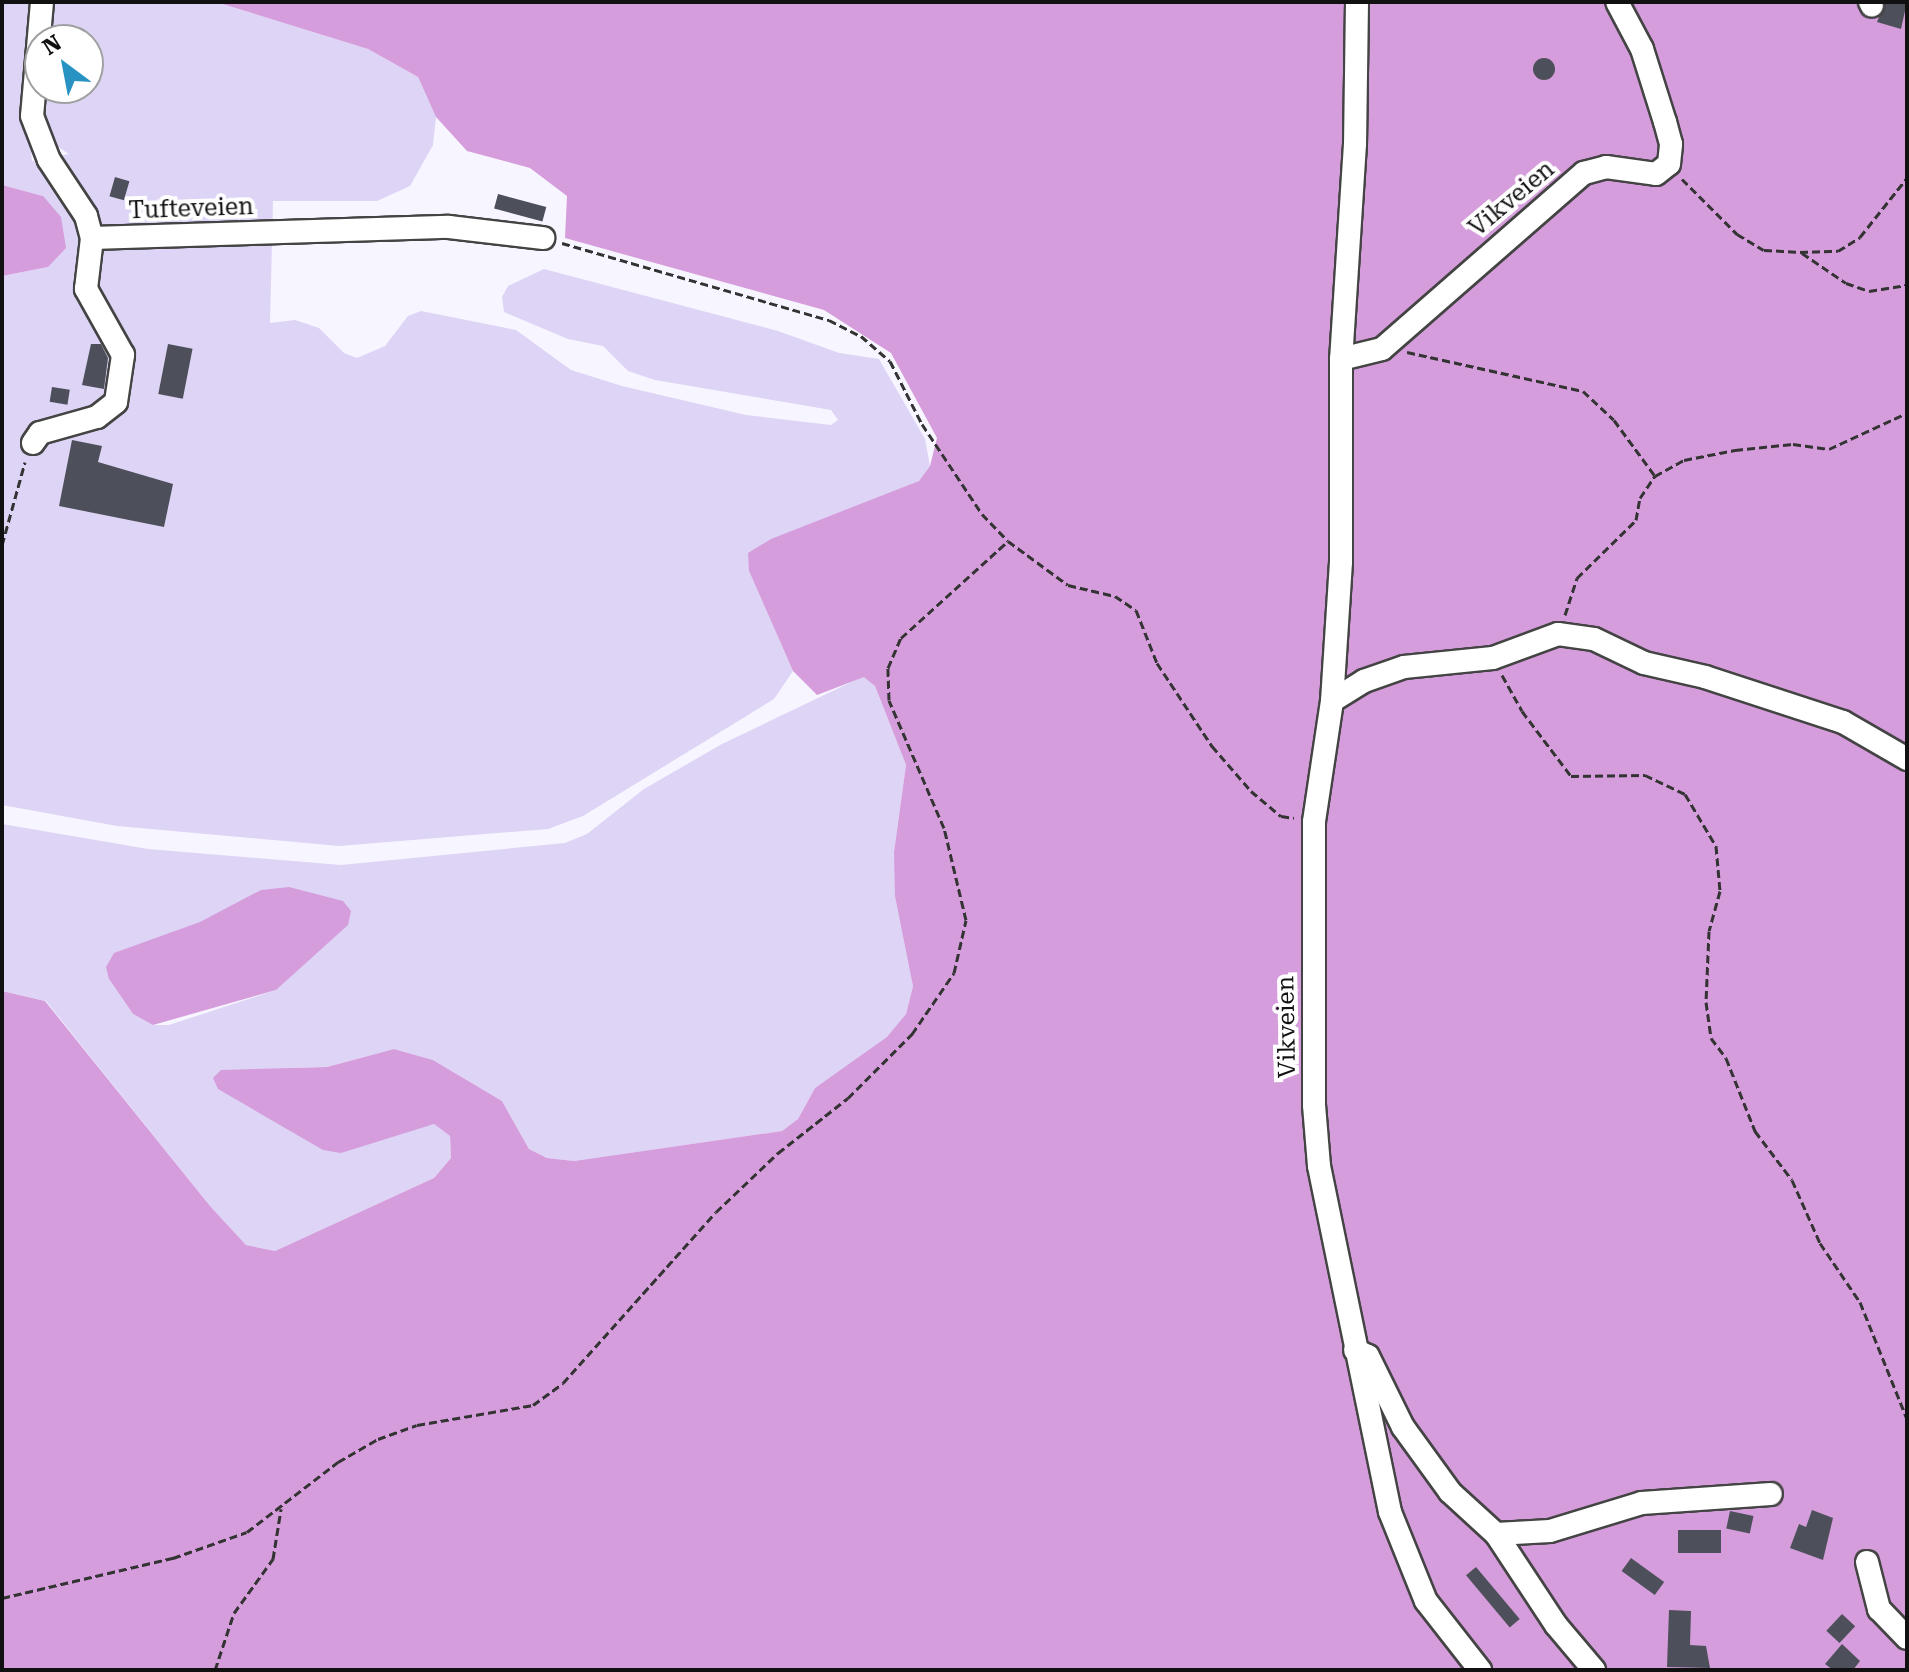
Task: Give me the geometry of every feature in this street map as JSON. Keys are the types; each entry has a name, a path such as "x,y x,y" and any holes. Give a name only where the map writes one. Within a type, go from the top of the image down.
{"street":[{"path":"33,443 40,433 97,417 116,402 123,355 86,289 92,238 86,216 49,160 32,116 42,2"},
{"name":"Vikveien","path":"1357,2 1355,144 1341,359 1341,562 1332,701 1314,822 1316,1136 1355,1350 1390,1512 1411,1573 1453,1639 1480,1670"},
{"path":"1617,2 1642,49 1671,144 1669,164"},
{"name":"Vikveien","path":"1341,359 1382,349 1584,173 1606,167 1656,174 1669,164"},
{"name":"Tufteveien","path":"92,238 449,227 543,238"},
{"path":"1332,701 1364,681 1404,667 1493,658 1558,634 1594,639 1644,663 1705,677 1843,722 1907,759"},
{"name":"Vikveien","path":"1355,1350 1368,1356 1403,1427 1450,1492 1496,1534 1556,1625 1594,1670"},
{"path":"1496,1534 1550,1531 1642,1503 1771,1494"},
{"path":"1867,1562 1879,1609 1907,1638"}],"path":[{"path":"1669,164 1737,234 1764,250 1838,251 1860,237 1907,178"},
{"path":"543,238 829,320 861,336 890,361 922,424 982,514 1008,541 1068,585 1115,596 1136,610 1157,663 1212,746 1281,816 1314,822"},
{"path":"1800,252 1846,283 1869,291 1907,285"},
{"path":"1382,349 1446,357 1583,391 1614,420 1655,476"},
{"path":"1558,634 1577,578 1636,520 1640,498 1655,476 1684,460 1735,450 1793,444 1829,449 1907,413"},
{"path":"2,545 15,488 33,443"},
{"path":"2,1598 173,1558 247,1532 281,1509 338,1462 378,1439 417,1425 533,1405 563,1383 716,1212 912,1034 954,973 966,920 944,828 889,700 888,668 901,638 1008,541"},
{"path":"1493,658 1522,711 1571,776 1645,775 1685,794 1716,846 1720,891 1709,931 1706,1002 1711,1038 1726,1058 1755,1131 1792,1180 1820,1243 1860,1302 1907,1419 1907,1437"},
{"path":"215,1670 234,1613 273,1559 281,1509"}],"shaded area":[{"path":"2,2 31,2 28,24 24,24 22,78 32,161 69,154 55,145 45,124 44,104 104,104 104,24 48,24 50,2 216,2 368,49 418,77 436,117 433,145 410,186 377,201 273,201 270,323 295,320 319,328 344,353 357,358 385,346 408,316 421,311 516,330 571,370 622,386 746,415 831,425 838,420 831,410 655,380 628,371 603,346 568,339 504,312 502,297 508,286 544,269 778,331 839,353 879,359 925,439 930,466 919,481 749,553 749,571 793,671 774,699 583,816 548,829 339,846 117,826 2,805 2,276 48,267 43,196 2,185"},
{"path":"216,2 1907,2 1907,1670 2,1670 2,991 45,1001 210,1206 246,1245 275,1251 434,1178 451,1158 450,1136 434,1124 341,1153 323,1150 218,1089 213,1078 221,1070 327,1067 394,1049 433,1060 502,1101 529,1149 547,1158 574,1161 782,1131 798,1119 815,1088 887,1037 906,1014 913,986 895,896 894,852 906,765 875,686 864,677 817,695 793,671 749,571 748,553 771,539 919,481 930,466 937,438 891,353 824,310 565,238 567,196 530,168 467,151 436,117 418,77 368,49"},
{"path":"2,185 43,196 61,217 66,248 48,267 2,276"},
{"path":"864,676 875,686 906,765 894,852 913,986 906,1014 887,1038 815,1088 798,1119 782,1131 574,1161 547,1158 529,1149 502,1101 433,1060 394,1049 327,1067 286,1068 411,1129 434,1124 450,1136 451,1158 434,1178 275,1251 246,1245 210,1206 46,1001 2,991 2,824 148,849 341,865 565,843 587,834 644,789 722,744","holes":["261,890 276,990 169,1025 153,1025 133,1014 109,979"]},
{"path":"289,887 343,901 351,911 348,925 276,990 153,1025 133,1014 109,979 106,967 114,953 200,922 261,890"}],"building":[{"path":"1885,2 1907,2 1901,29 1877,22"},
{"path":"1544,58 1552,61 1555,69 1552,77 1544,80 1536,77 1533,69 1536,61"},
{"path":"115,177 129,181 124,200 109,196"},
{"path":"498,194 546,207 542,221 494,208"},
{"path":"91,344 101,344 108,358 104,389 82,385"},
{"path":"168,344 193,349 183,399 158,394"},
{"path":"52,387 70,390 67,405 50,402"},
{"path":"72,440 102,446 98,462 173,484 164,527 59,506"},
{"path":"1812,1510 1833,1518 1823,1560 1790,1548 1799,1524 1806,1527"},
{"path":"1730,1511 1753,1516 1750,1534 1726,1529"},
{"path":"1678,1530 1721,1530 1721,1553 1678,1553"},
{"path":"1631,1558 1664,1582 1655,1595 1622,1571"},
{"path":"1476,1567 1520,1619 1510,1627 1466,1575"},
{"path":"1669,1610 1691,1611 1690,1645 1706,1646 1710,1668 1667,1667"},
{"path":"1842,1614 1855,1626 1839,1643 1826,1631"},
{"path":"1842,1644 1860,1661 1853,1670 1833,1670 1825,1664"}]}
